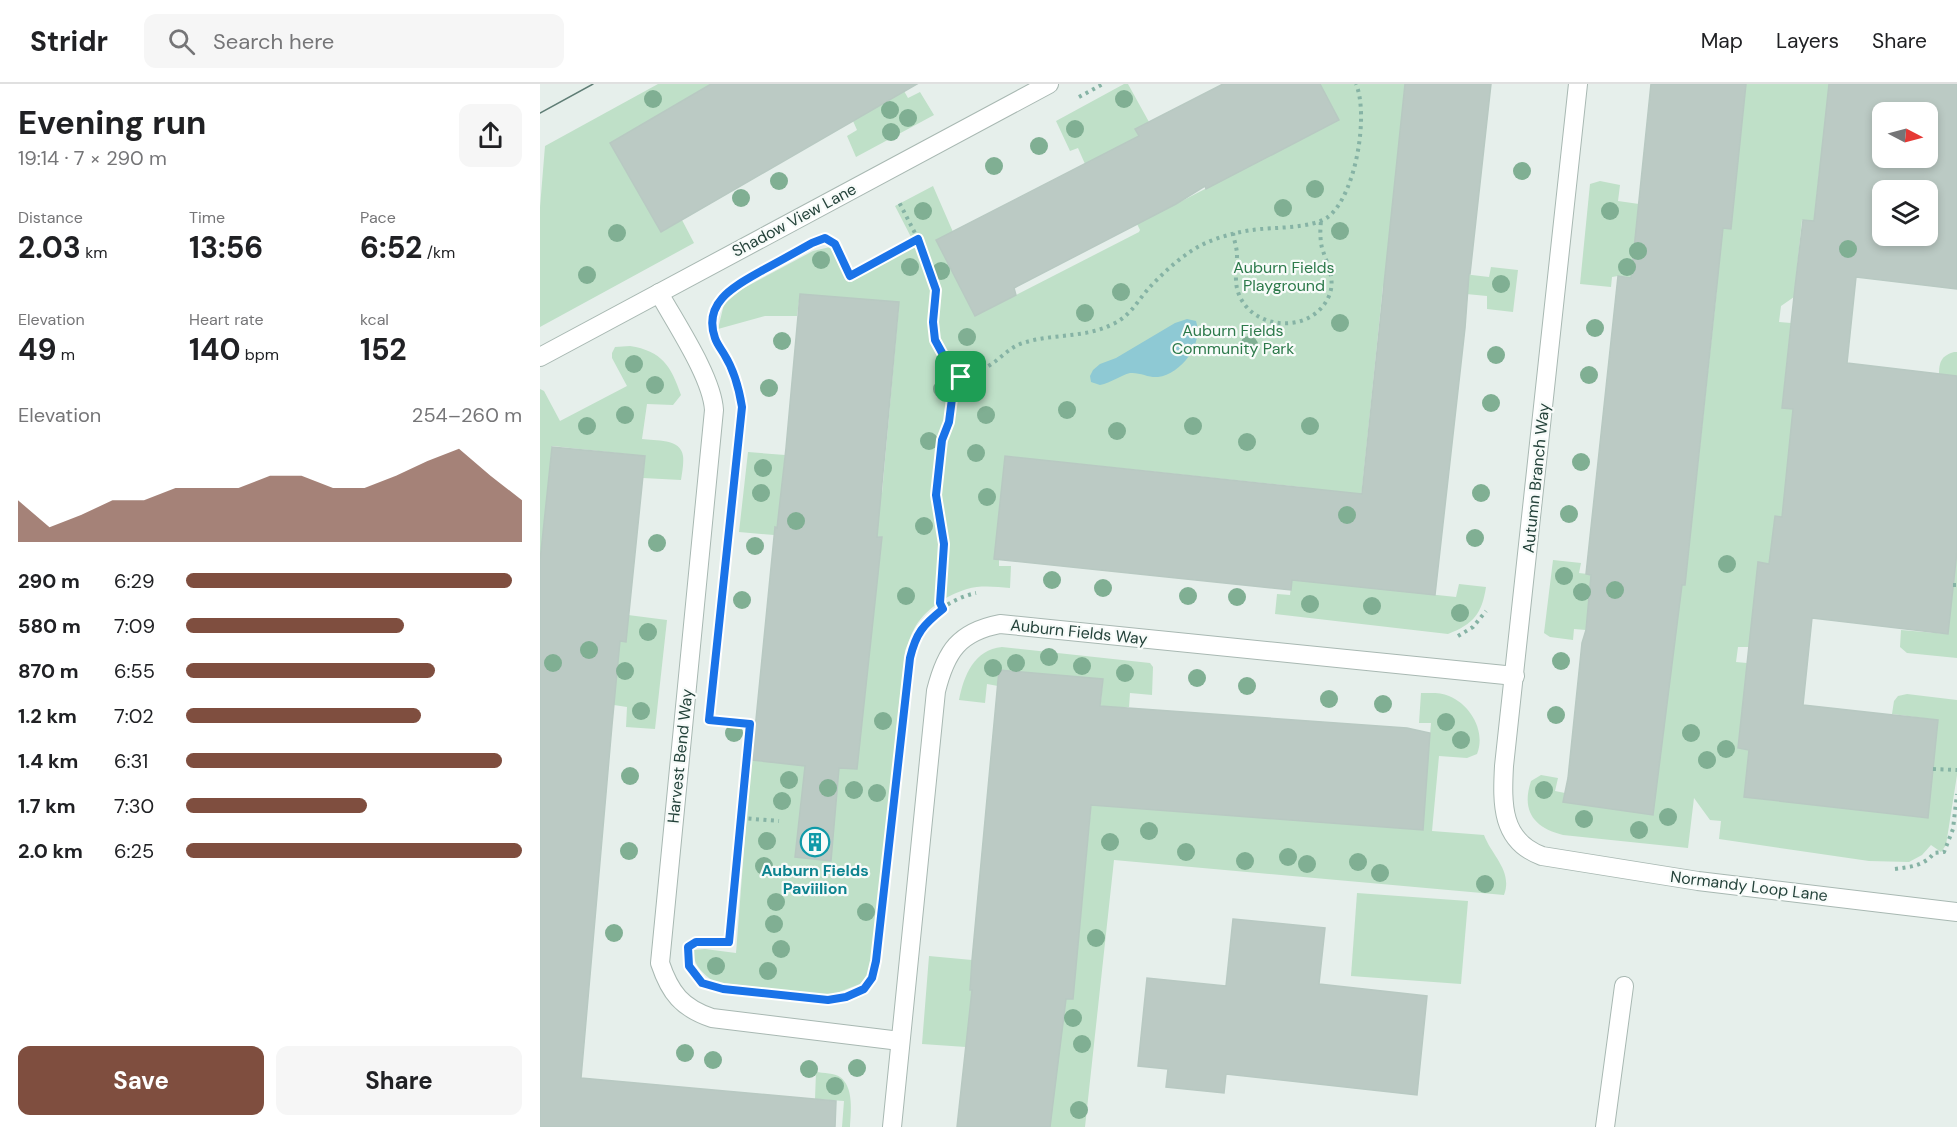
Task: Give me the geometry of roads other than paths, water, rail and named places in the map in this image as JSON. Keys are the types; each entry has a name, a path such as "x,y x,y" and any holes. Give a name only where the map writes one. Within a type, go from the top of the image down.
{"street":[{"name":"Shadow View Lane","path":"540,357 1049,84"},
{"name":"Autumn Branch Way","path":"1542,856 1527,850 1516,838 1508,823 1503,805 1504,766 1578,84"},
{"name":"Harvest Bend Way","path":"659,293 707,382 714,410 660,963 668,985 678,999 700,1014 712,1018 900,1041"},
{"name":"Auburn Fields Way","path":"892,1127 936,691 942,668 951,650 966,636 983,628 1000,624 1515,676"},
{"name":"Normandy Loop Lane","path":"1542,856 1698,881 1957,912"},
{"path":"1605,1127 1624,986"}],"water":[{"path":"1187,319 1196,321 1197,339 1189,356 1175,370 1158,377 1130,373 1100,385 1091,382 1090,376 1093,370 1100,364 1116,358 1175,323"}],"tram line":[{"path":"540,113 593,84"}],"place":[{"name":"Auburn Fields Paviilion","path":"815,842"}],"park label":[{"name":"Auburn Fields Playground","path":"1284,276"},
{"name":"Auburn Fields Community Park","path":"1233,339"}]}
